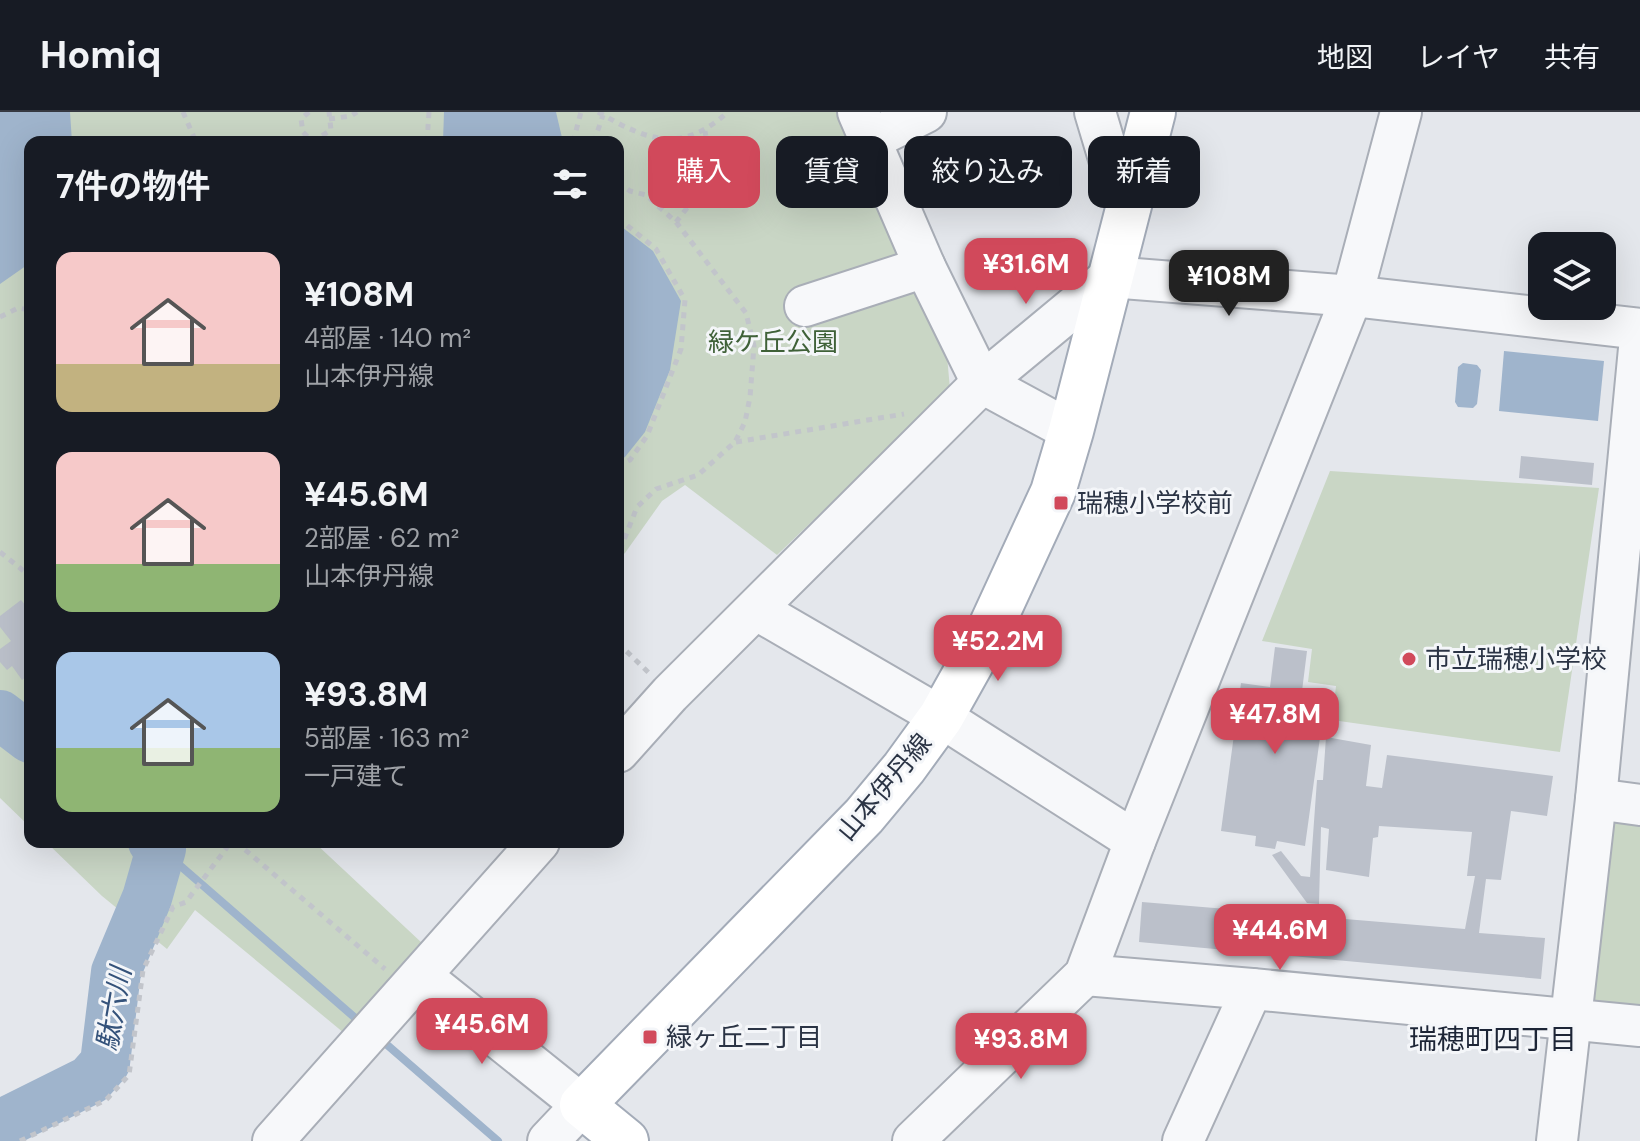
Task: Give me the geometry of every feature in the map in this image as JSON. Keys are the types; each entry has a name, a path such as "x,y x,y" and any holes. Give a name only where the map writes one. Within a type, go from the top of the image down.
{"main road":[{"name":"山本伊丹線","path":"1147,136 1153,112"},
{"name":"山本伊丹線","path":"582,1105 864,816 941,717 988,633 1053,492 1128,208"},
{"path":"582,1105 626,1141"}],"street":[{"path":"926,112 864,126 925,267 972,394 1071,431"},
{"path":"1095,112 1102,136"},
{"path":"913,1141 1085,975 1135,841 1352,296 1401,112"},
{"path":"805,306 925,267"},
{"path":"624,745 670,694 972,394 1110,277 1352,296 1640,329"},
{"path":"1557,1141 1596,799 1629,575 1640,338"},
{"path":"757,610 941,717 1135,841"},
{"path":"1596,799 1640,805"},
{"path":"273,1141 534,848"},
{"path":"1085,975 1640,1026"},
{"path":"414,982 582,1105 548,1141"},
{"path":"1183,1141 1252,989"}],"path":[{"path":"183,112 193,136"},
{"path":"307,136 301,119 308,112"},
{"path":"322,136 331,130 329,116 351,116 357,112"},
{"path":"427,136 429,112"},
{"path":"575,136 581,112"},
{"path":"595,136 600,114 634,133 676,140 705,131 728,112"},
{"path":"676,222 703,179 710,157 705,131"},
{"path":"624,186 646,195 676,222 746,313 754,346 750,397 745,422 735,442 698,475 656,489 637,507 624,540"},
{"path":"624,223 656,249 685,300 681,349 647,436 630,460 624,463"},
{"path":"0,317 18,308 24,309"},
{"path":"735,442 972,394"},
{"path":"0,552 24,571"},
{"path":"624,649 670,694"},
{"path":"20,1141 106,1100 129,1075 143,970 173,907 186,902 229,848"},
{"path":"242,848 414,982"}],"green space":[{"name":"緑ケ丘公園","path":"0,112 842,112 853,136 776,136 776,208 885,208 946,345 950,389 777,555 685,485 662,501 624,554 624,136 24,136 24,821 0,798"},
{"path":"1330,471 1599,488 1560,752 1332,720 1336,686 1308,682 1312,649 1262,641"},
{"path":"1640,813 1640,1016 1598,1013 1589,994 1605,822"},
{"path":"52,848 320,848 422,943 344,1033 195,910 167,949 102,896"}],"water":[{"path":"0,112 70,112 72,136 24,136 24,267 0,284"},
{"path":"444,112 556,112 562,136 443,136"},
{"path":"624,229 653,251 681,301 670,370 645,432 625,457"},
{"path":"1504,351 1604,361 1598,421 1499,411"},
{"path":"1463,363 1477,365 1481,370 1477,404 1473,408 1458,407 1455,402 1458,367"}],"building":[{"path":"1521,456 1594,463 1592,485 1519,478"},
{"path":"21,600 24,604 22,680 12,666 7,670 0,662 0,649 11,641 0,627 0,616"},
{"path":"1275,647 1307,651 1302,691 1326,694 1305,846 1277,841 1275,849 1255,846 1256,836 1221,831 1241,683 1270,687"},
{"path":"1326,737 1371,745 1366,786 1382,788 1387,755 1553,776 1547,816 1511,811 1501,880 1486,879 1479,933 1545,938 1541,979 1139,942 1142,902 1465,929 1475,876 1467,876 1472,832 1379,826 1378,837 1373,838 1369,877 1326,870 1329,829 1321,827 1319,904 1307,903 1272,855 1281,851 1301,876 1310,877 1317,780 1323,780"}],"waterway":[{"name":"駄六川","path":"0,715 24,733"},
{"name":"駄六川","path":"0,1125 90,1080 105,1063 116,972 147,898 160,848"},
{"path":"161,849 361,1023"},
{"path":"378,1037 498,1141"}],"place":[{"name":"瑞穂小学校前","path":"1061,503"},
{"name":"市立瑞穂小学校","path":"1409,659"},
{"name":"緑ヶ丘二丁目","path":"650,1037"}],"district":[{"name":"瑞穂町四丁目","path":"1493,1039"}]}
